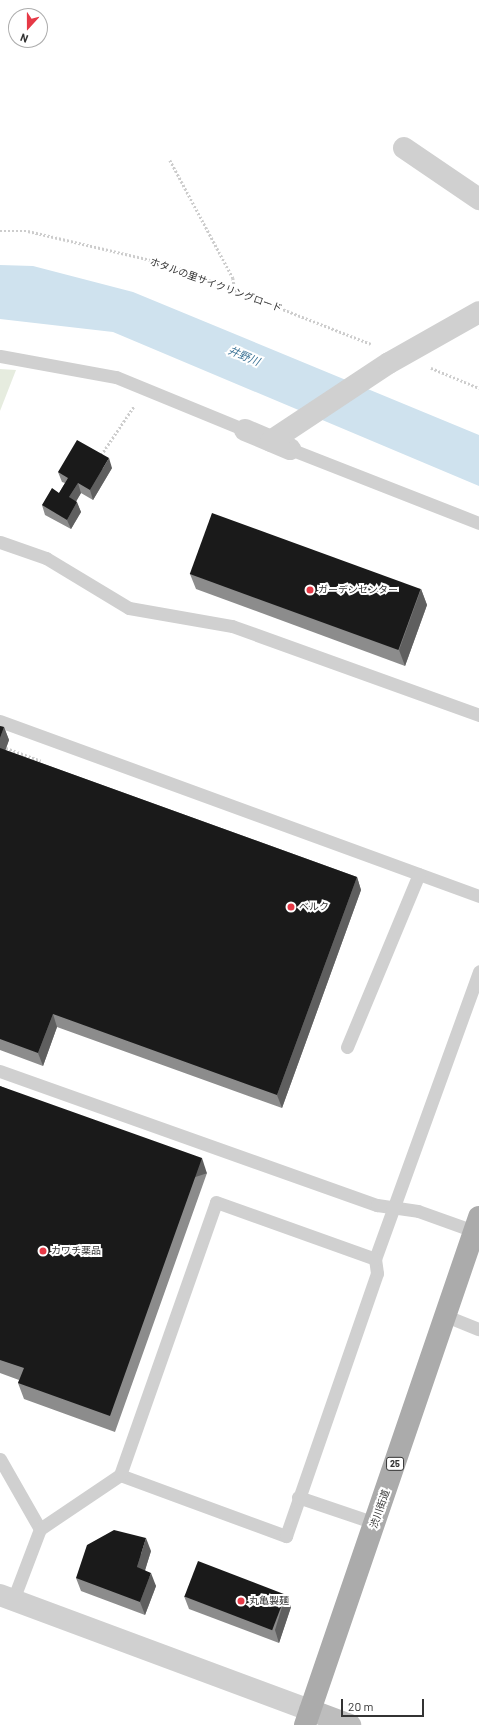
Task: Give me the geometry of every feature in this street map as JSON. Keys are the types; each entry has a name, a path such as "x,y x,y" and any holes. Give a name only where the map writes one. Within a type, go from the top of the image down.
{"main road":[{"name":"渋川街道","path":"307,1717 446,1316 476,1224"},
{"path":"307,1717 350,1725"}],"street":[{"path":"404,148 479,200"},
{"path":"245,430 280,442 389,363 479,312"},
{"path":"6,1598 307,1717"}],"lane":[{"path":"0,356 81,368 142,388 245,430"},
{"path":"280,442 479,523"},
{"path":"0,542 46,558 129,608 232,626 479,715"},
{"path":"0,721 479,896"},
{"path":"347,1047 419,874"},
{"path":"120,1475 286,1536 298,1497 377,1273 375,1258 395,1207 479,971"},
{"path":"0,1071 377,1205 418,1211 476,1224"},
{"path":"6,1598 40,1529 120,1475 216,1202 375,1258"},
{"path":"446,1316 479,1329"},
{"path":"0,1459 40,1529"},
{"path":"298,1497 375,1523"}],"path":[{"path":"170,160 233,278 235,290"},
{"name":"ホタルの里サイクリングロード","path":"0,231 28,231 93,245 168,264 373,345"},
{"path":"428,367 479,388"},
{"path":"98,460 142,388"}],"shaded area":[{"path":"0,369 16,370 0,411"}],"water":[{"name":"井野川","path":"0,265 33,266 133,292 479,435 479,486 113,332 0,319"}],"building":[{"path":"77,440 109,458 90,490 78,483 69,497 77,502 67,520 42,505 52,488 59,493 68,478 58,472"},
{"path":"212,513 421,589 398,650 190,574"},
{"path":"0,726 4,727 0,738"},
{"path":"0,748 357,877 277,1095 53,1014 38,1053 0,1039"},
{"path":"0,1086 202,1158 110,1416 18,1383 24,1368 0,1360"},
{"path":"114,1530 146,1538 137,1567 151,1573 140,1602 76,1578 87,1545"},
{"path":"198,1561 286,1595 272,1630 184,1596"}],"place":[{"name":"ガーデンセンター","path":"310,590"},
{"name":"ベルク","path":"291,907"},
{"name":"カワチ薬品","path":"43,1251"},
{"name":"丸亀製麺","path":"241,1601"}]}
